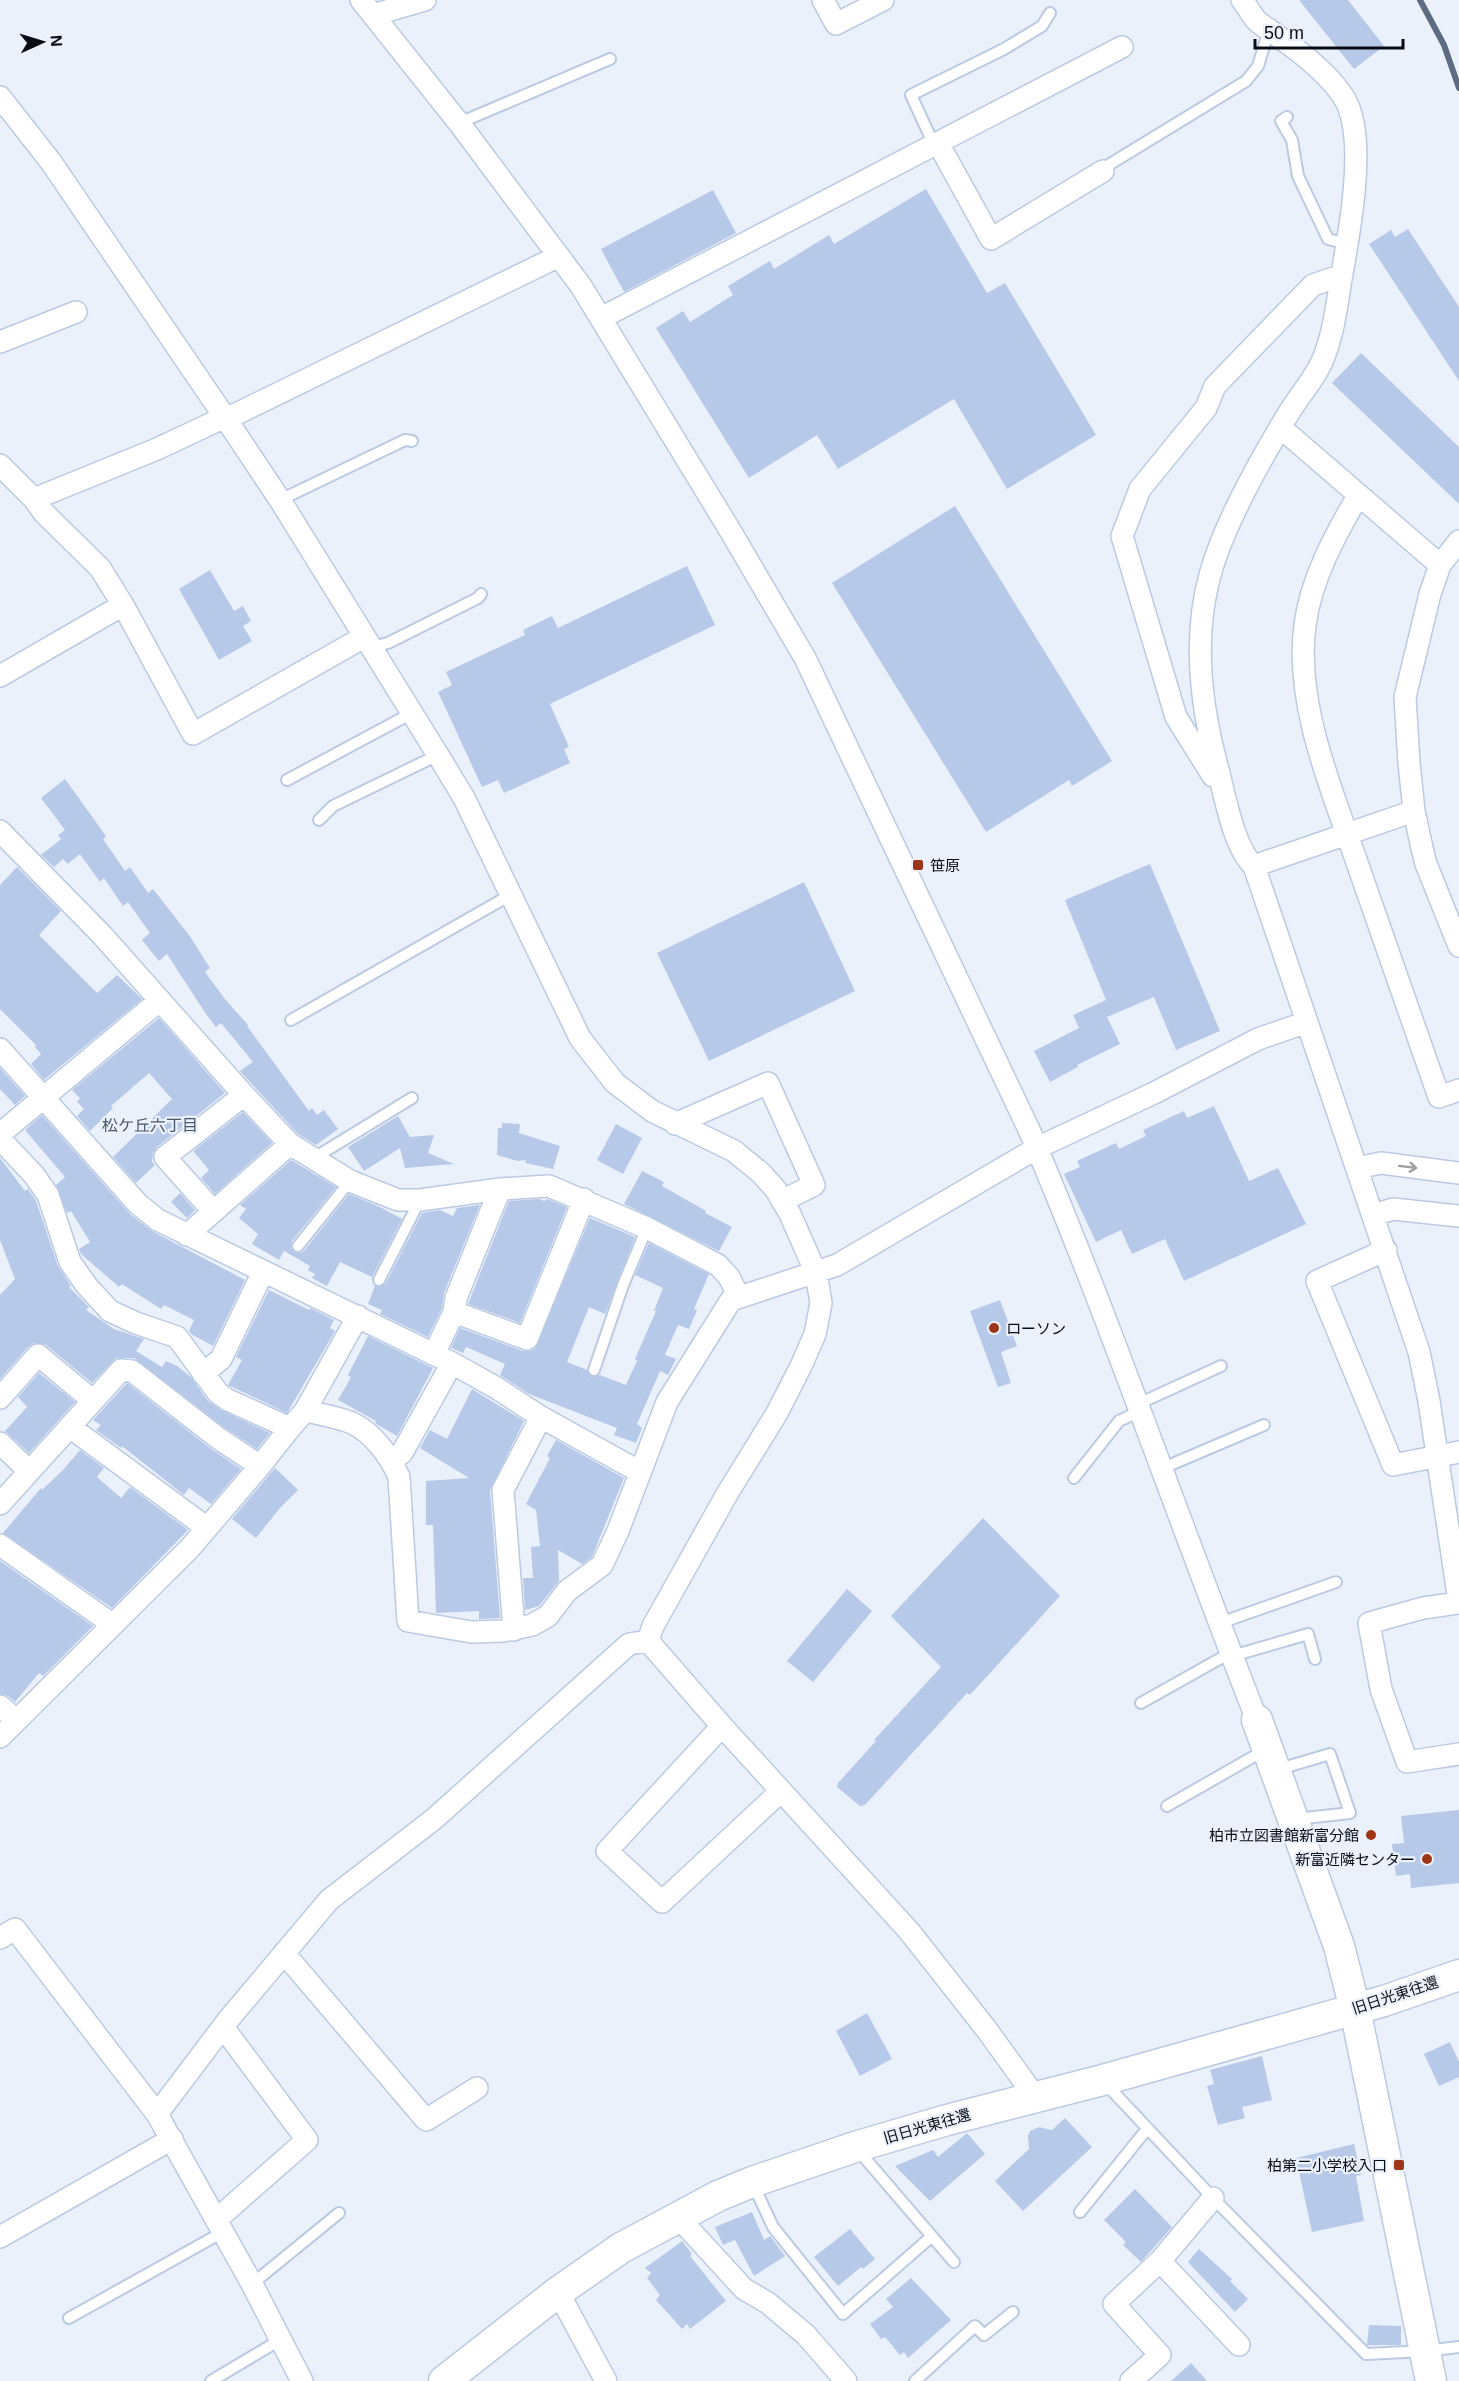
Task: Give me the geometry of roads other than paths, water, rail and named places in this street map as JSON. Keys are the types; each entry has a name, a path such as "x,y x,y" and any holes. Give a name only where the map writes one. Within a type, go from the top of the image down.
{"street":[{"path":"367,8 425,0"},
{"path":"823,0 836,24 883,0"},
{"path":"1242,0 1257,20 1298,52 1334,85 1349,107 1355,137 1352,214 1334,322 1325,355 1280,427 1218,547 1203,604 1201,681 1210,737 1223,790 1246,860 1254,866 1386,1250 1419,1352 1429,1401 1459,1602 1423,1608 1369,1623 1381,1689 1407,1762 1459,1754"},
{"path":"367,8 459,123 559,256 601,318 805,658 1037,1148 1163,1468 1339,1946 1355,2009 1431,2381"},
{"path":"601,318 1122,47"},
{"path":"0,97 51,162 226,418 280,500 438,755 464,798 512,894 528,933 580,1038 590,1053 615,1083 652,1111 742,1156 761,1173 782,1201 816,1273 821,1303 815,1334 801,1366 777,1413 727,1494 653,1626 648,1641"},
{"path":"936,144 991,240 1103,171"},
{"path":"34,499 157,450 559,256"},
{"path":"1223,790 1176,717 1122,536 1140,489 1206,408 1215,386 1313,285 1342,275"},
{"path":"0,342 76,312"},
{"path":"1280,427 1440,565"},
{"path":"0,465 34,499 44,513 100,568 123,605 193,734 367,642"},
{"path":"1358,496 1338,529 1310,597 1303,651 1303,680 1307,708 1439,1097 1459,1090"},
{"path":"1459,541 1440,565 1430,594 1405,697 1414,811 1426,864 1459,946"},
{"path":"0,676 123,605"},
{"path":"1254,866 1414,811"},
{"path":"0,831 102,935 290,1144 350,1181 398,1200 420,1200 500,1189 549,1186 584,1199 647,1228 718,1265 729,1277 739,1297"},
{"path":"0,1134 160,1000"},
{"path":"305,1411 353,1423 375,1441 391,1460 399,1477 408,1620 471,1632 514,1630 532,1625 548,1616 567,1591 603,1564 667,1402 731,1300 837,1265 1037,1148 1144,1098 1258,1039 1307,1022"},
{"path":"0,1049 138,1204 158,1220 443,1358 495,1387 541,1418 640,1472"},
{"path":"675,1124 768,1083 814,1185 782,1201"},
{"path":"213,1211 165,1157 244,1095"},
{"path":"0,1139 34,1175 48,1195 70,1262 87,1286 110,1311 177,1337 218,1393 228,1400 290,1428"},
{"path":"187,1235 290,1144"},
{"path":"1357,1168 1381,1163 1459,1173"},
{"path":"391,1460 402,1453 443,1358 456,1298 500,1189"},
{"path":"454,1312 527,1339 584,1199"},
{"path":"1374,1215 1393,1209 1459,1216"},
{"path":"1386,1250 1317,1281 1393,1465 1459,1452"},
{"path":"203,1374 221,1359 263,1272"},
{"path":"0,1737 150,1588 261,1466 305,1411 358,1316"},
{"path":"0,1398 38,1356 92,1400"},
{"path":"0,1504 121,1370 132,1371 218,1438 261,1466"},
{"path":"514,1630 503,1490 541,1418"},
{"path":"70,1427 207,1528"},
{"path":"0,1443 29,1471"},
{"path":"0,1545 112,1624"},
{"path":"648,1641 722,1726 909,1931 987,2030 1036,2098"},
{"path":"157,2114 224,2026 329,1900 434,1819 629,1644 648,1641"},
{"path":"0,1706 16,1720"},
{"path":"722,1726 607,1851 662,1902 781,1791"},
{"path":"5,1928 157,2114 252,2284 302,2381"},
{"path":"284,1953 426,2120 477,2088"},
{"name":"旧日光東往還","path":"444,2381 558,2292 621,2248 678,2217 752,2182 855,2147 947,2120 1103,2080 1355,2009 1459,1975"},
{"path":"220,2226 307,2140 224,2026"},
{"path":"0,2237 172,2139"},
{"path":"1131,2381 1160,2355 1114,2304 1160,2261 1213,2198"},
{"path":"678,2217 744,2289 768,2303 806,2335 846,2381"},
{"path":"1160,2261 1239,2345"},
{"path":"558,2292 606,2381"}],"lane":[{"path":"936,144 911,95 1004,49 1042,26 1050,13"},
{"path":"1103,171 1102,169 1246,81 1258,66 1269,30"},
{"path":"459,123 610,59"},
{"path":"1287,117 1281,121 1292,140 1298,176 1313,208 1328,239 1347,244"},
{"path":"280,500 405,441 412,441"},
{"path":"367,642 388,643 478,598 481,594"},
{"path":"287,780 412,713"},
{"path":"319,820 333,806 438,755"},
{"path":"291,1020 512,894"},
{"path":"314,1158 412,1098"},
{"path":"298,1246 350,1181"},
{"path":"379,1280 420,1200"},
{"path":"594,1370 623,1285 647,1228"},
{"path":"1074,1478 1119,1421 1139,1407 1221,1366"},
{"path":"1163,1468 1264,1425"},
{"path":"1220,1623 1336,1581"},
{"path":"1141,1703 1231,1654 1308,1634 1315,1659"},
{"path":"1167,1806 1272,1759 1330,1754 1350,1813 1294,1820"},
{"path":"1103,2080 1213,2198 1366,2354 1459,2347"},
{"path":"1080,2212 1147,2129"},
{"path":"855,2147 954,2262"},
{"path":"752,2182 773,2227 843,2314 931,2238"},
{"path":"252,2284 339,2213"},
{"path":"69,2318 220,2226"},
{"path":"915,2381 975,2326 984,2335 1013,2312"},
{"path":"211,2381 280,2340"}],"waterway":[{"path":"1420,0 1444,45 1459,88"}],"place":[{"name":"笹原","path":"918,865"},
{"name":"ローソン","path":"994,1328"},
{"name":"柏市立図書館新富分館","path":"1371,1835"},
{"name":"新富近隣センター","path":"1427,1859"},
{"name":"柏第二小学校入口","path":"1399,2165"}],"district":[{"name":"松ケ丘六丁目","path":"150,1125"}]}
